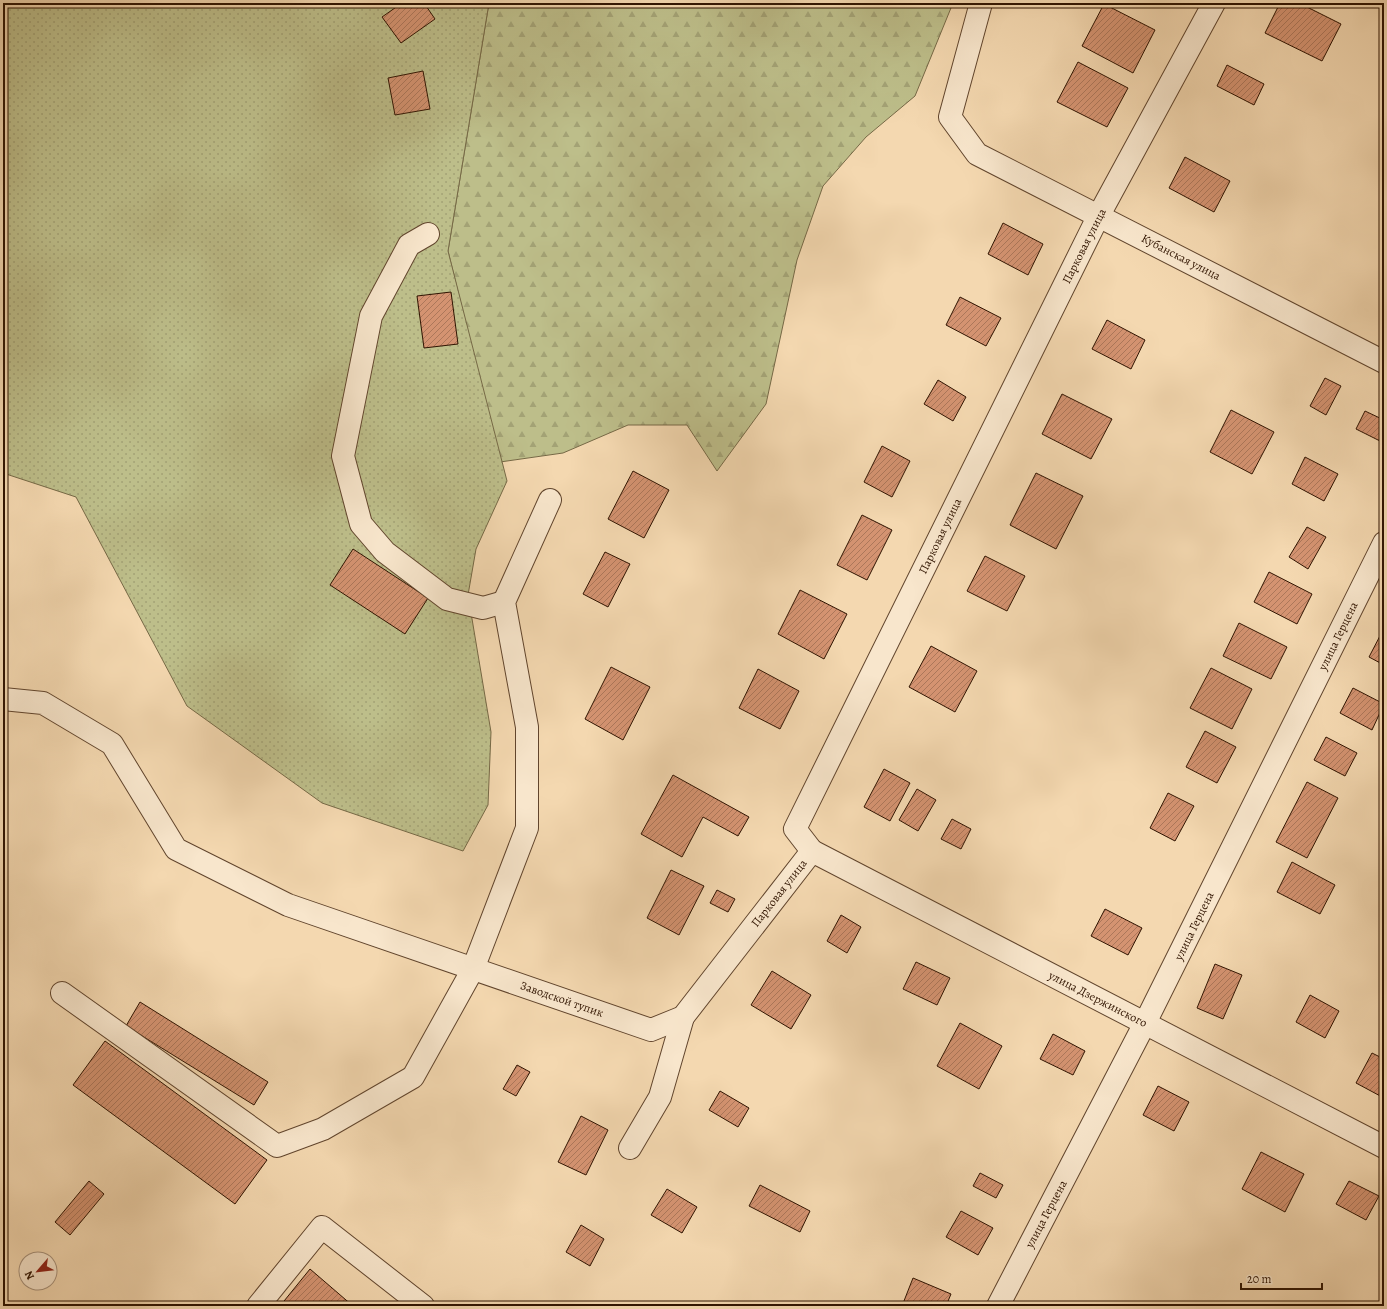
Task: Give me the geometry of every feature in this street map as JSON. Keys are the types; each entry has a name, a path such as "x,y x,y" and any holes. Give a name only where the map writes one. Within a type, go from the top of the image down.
{"street":[{"name":"Кубанская улица","path":"981,3 950,117 977,154 1099,215 1384,362"},
{"name":"Парковая улица","path":"651,1030 682,1017 812,851 795,829 1099,215 1214,3"},
{"path":"428,234 409,245 371,316 343,456 362,524 385,552 448,599 483,608 504,602"},
{"path":"62,993 277,1146 323,1129 413,1077 472,969 527,828 527,727 504,602 550,500"},
{"name":"улица Герцена","path":"998,1306 1145,1023 1384,543"},
{"name":"Заводской тупик","path":"3,699 43,703 112,744 176,849 288,905 651,1030"},
{"name":"улица Дзержинского","path":"812,851 1384,1147"},
{"path":"630,1148 660,1097 682,1017"},
{"path":"258,1306 322,1227 399,1299 424,1306"}],"green space":[{"path":"3,3 489,3 448,251 507,481 476,549 468,595 491,732 488,805 463,851 322,803 187,706 76,497 3,473"},
{"path":"489,3 953,3 915,96 866,137 823,186 797,260 766,404 717,471 687,425 628,425 563,453 500,462 448,251"}],"building":[{"path":"402,3 424,3 435,19 401,43 382,17"},
{"path":"1280,3 1299,3 1341,24 1322,61 1265,33"},
{"path":"1104,4 1155,30 1133,73 1082,46"},
{"path":"1078,62 1128,88 1107,127 1057,102"},
{"path":"1227,65 1264,84 1254,105 1217,86"},
{"path":"423,71 430,109 395,115 388,78"},
{"path":"1185,157 1230,181 1214,212 1169,188"},
{"path":"1003,223 1043,244 1028,275 988,254"},
{"path":"451,292 458,344 424,348 417,296"},
{"path":"960,297 1001,318 986,346 946,325"},
{"path":"1107,320 1145,340 1131,369 1092,349"},
{"path":"1325,378 1341,386 1326,415 1310,406"},
{"path":"938,380 966,397 953,421 924,404"},
{"path":"1062,394 1112,419 1091,459 1042,434"},
{"path":"1231,410 1274,432 1252,474 1210,452"},
{"path":"1365,411 1384,420 1384,443 1356,429"},
{"path":"882,446 910,461 892,497 864,482"},
{"path":"1305,457 1338,474 1324,501 1292,484"},
{"path":"633,471 669,490 644,538 608,519"},
{"path":"1036,473 1083,496 1056,549 1010,525"},
{"path":"862,515 892,530 867,580 837,565"},
{"path":"1307,527 1326,537 1308,569 1289,557"},
{"path":"353,549 428,598 405,634 330,585"},
{"path":"605,552 630,564 608,607 583,594"},
{"path":"985,556 1025,576 1007,611 967,591"},
{"path":"1269,572 1312,594 1297,624 1254,602"},
{"path":"800,590 847,614 824,659 778,634"},
{"path":"1239,623 1287,647 1271,679 1223,656"},
{"path":"1382,632 1384,633 1384,665 1369,657"},
{"path":"931,646 977,671 955,712 909,687"},
{"path":"611,667 650,687 623,740 585,719"},
{"path":"1211,668 1252,689 1232,729 1190,708"},
{"path":"758,669 799,691 780,729 739,708"},
{"path":"1353,688 1384,704 1372,730 1340,713"},
{"path":"1205,731 1236,747 1217,783 1186,767"},
{"path":"1326,737 1357,753 1345,776 1314,760"},
{"path":"884,769 910,783 890,821 864,807"},
{"path":"673,775 749,817 738,836 703,817 682,857 641,834"},
{"path":"1307,782 1338,798 1307,858 1276,842"},
{"path":"917,789 936,800 918,831 899,820"},
{"path":"1168,793 1194,806 1175,841 1150,828"},
{"path":"952,819 971,829 961,849 941,839"},
{"path":"1292,862 1335,885 1320,914 1277,892"},
{"path":"671,870 704,886 679,935 647,918"},
{"path":"717,890 735,899 728,912 710,903"},
{"path":"1105,909 1142,928 1128,955 1091,936"},
{"path":"841,915 861,927 847,953 827,941"},
{"path":"916,962 950,978 937,1005 903,989"},
{"path":"1215,964 1242,975 1223,1019 1197,1008"},
{"path":"772,971 811,995 791,1029 751,1005"},
{"path":"1310,995 1339,1011 1325,1038 1296,1022"},
{"path":"140,1002 268,1082 254,1105 126,1026"},
{"path":"960,1023 1002,1046 979,1089 937,1066"},
{"path":"1053,1034 1085,1051 1073,1075 1040,1059"},
{"path":"105,1041 267,1160 235,1204 73,1085"},
{"path":"1372,1053 1384,1059 1384,1098 1356,1083"},
{"path":"517,1065 530,1072 516,1096 503,1089"},
{"path":"1158,1086 1189,1102 1174,1131 1143,1115"},
{"path":"720,1091 749,1108 738,1127 709,1110"},
{"path":"581,1116 608,1130 586,1175 558,1162"},
{"path":"1261,1152 1304,1174 1285,1212 1242,1189"},
{"path":"980,1173 1003,1185 996,1198 973,1186"},
{"path":"89,1181 104,1194 70,1235 55,1222"},
{"path":"1349,1181 1379,1196 1366,1220 1336,1204"},
{"path":"760,1185 810,1211 800,1232 749,1206"},
{"path":"667,1189 697,1207 682,1233 651,1215"},
{"path":"961,1211 993,1228 978,1255 946,1237"},
{"path":"581,1225 604,1239 590,1266 566,1252"},
{"path":"310,1269 353,1306 280,1306"},
{"path":"913,1278 951,1294 946,1306 902,1306"}]}
